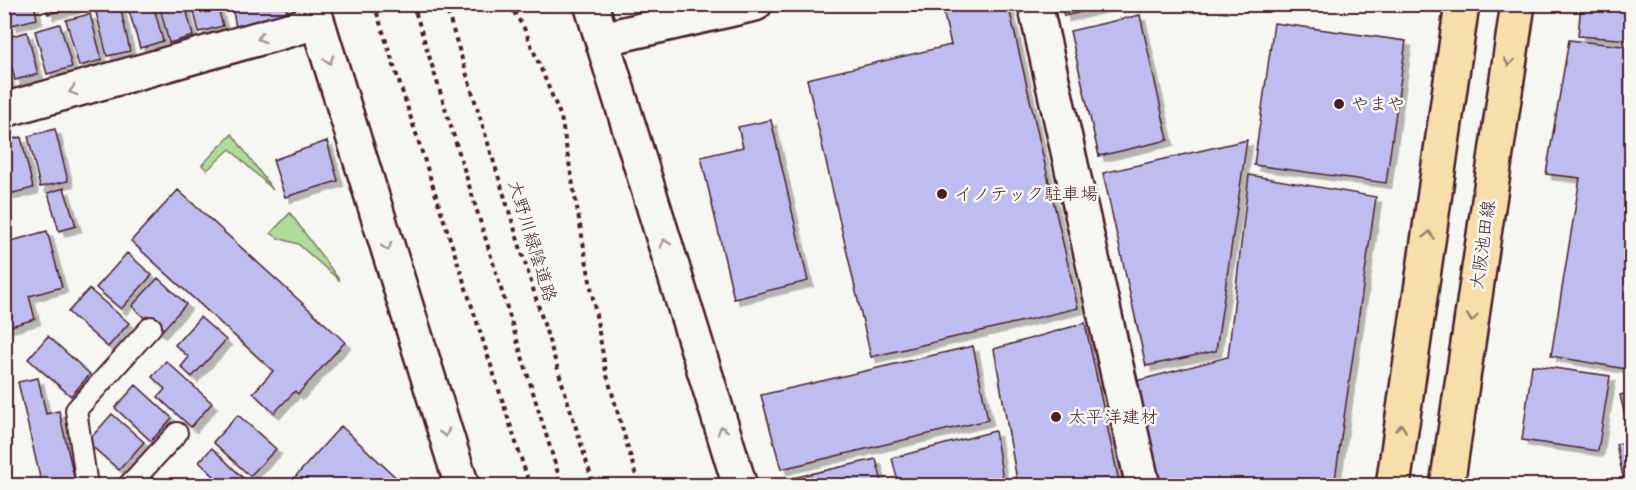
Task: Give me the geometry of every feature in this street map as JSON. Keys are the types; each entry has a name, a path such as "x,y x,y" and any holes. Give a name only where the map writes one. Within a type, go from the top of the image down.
{"main road":[{"path":"1393,486 1462,4"},
{"name":"大阪池田線","path":"1447,486 1518,4"}],"street":[{"path":"591,4 740,486"},
{"path":"602,39 756,4"},
{"path":"1035,4 1143,486"},
{"path":"4,110 314,13 462,486"}],"lane":[{"path":"87,486 76,410 151,327"},
{"path":"128,486 177,433"}],"path":[{"path":"374,4 530,486"},
{"path":"414,4 562,486"},
{"name":"大野川緑陰道路","path":"445,4 594,486"},
{"path":"509,4 524,28 561,117 606,372 639,486"}],"green space":[{"path":"232,134 273,190 230,149 207,170 202,165"},
{"path":"290,213 340,281 298,244 278,238 271,233"}],"building":[{"path":"7,4 34,4 37,19 11,25"},
{"path":"46,4 74,4 74,8 48,14"},
{"path":"127,4 153,4 163,41 140,48"},
{"path":"159,4 185,4 193,36 169,43"},
{"path":"192,4 217,4 223,26 199,32"},
{"path":"243,4 285,4 289,20 237,32 232,7"},
{"name":"イノテック駐車場","path":"969,4 1008,4 1078,308 871,357 807,79 951,45 943,10"},
{"path":"1061,4 1114,4 1064,16"},
{"path":"1581,4 1632,4 1632,40 1578,36"},
{"path":"120,6 130,51 107,56 96,12"},
{"path":"90,14 102,60 79,66 66,20"},
{"path":"1140,15 1168,140 1099,156 1070,31"},
{"path":"1274,23 1406,41 1386,183 1254,165"},
{"path":"60,24 72,67 47,74 35,31"},
{"path":"27,32 38,74 15,80 4,38"},
{"path":"1569,40 1632,47 1632,370 1551,356 1580,178 1546,174"},
{"path":"4,63 10,83 4,84"},
{"path":"771,120 808,281 734,299 701,157 743,147 738,127"},
{"path":"55,129 68,181 40,187 28,136"},
{"path":"21,137 33,188 9,194 4,175 4,141"},
{"path":"1247,140 1216,351 1146,366 1103,173"},
{"path":"327,141 338,181 285,197 273,160"},
{"path":"1249,175 1376,197 1334,486 1160,486 1136,381 1228,357"},
{"path":"64,188 76,226 59,231 48,193"},
{"path":"178,190 345,342 298,394 295,391 274,413 253,393 273,371 131,241"},
{"path":"47,231 62,287 29,296 35,319 4,328 4,243"},
{"path":"127,253 152,275 121,309 96,288"},
{"path":"158,278 186,304 160,333 132,306"},
{"path":"89,289 129,323 108,347 68,312"},
{"path":"200,317 226,340 192,377 181,367 189,357 175,345"},
{"name":"太平洋建材","path":"1085,323 1120,486 1018,486 994,349"},
{"path":"48,336 90,374 71,396 28,359"},
{"path":"973,346 988,420 781,469 761,395"},
{"path":"166,361 212,403 191,427 158,397 165,389 152,377"},
{"path":"1532,365 1610,376 1598,451 1522,440"},
{"path":"38,378 46,414 59,411 76,486 42,486 18,382"},
{"path":"136,385 172,418 151,441 115,408"},
{"path":"1632,392 1632,484 1625,486 1616,444 1631,441 1620,395"},
{"path":"112,414 144,442 119,470 87,442"},
{"path":"238,415 276,449 250,476 213,442"},
{"path":"341,426 405,486 287,486"},
{"path":"995,431 1004,486 899,486 892,458"},
{"path":"212,448 244,479 237,486 208,486 215,477 199,462"},
{"path":"876,459 883,486 794,486 792,478"}],"place":[{"name":"やまや","path":"1339,104"},
{"name":"イノテック駐車場","path":"942,194"},
{"name":"太平洋建材","path":"1056,417"}]}
